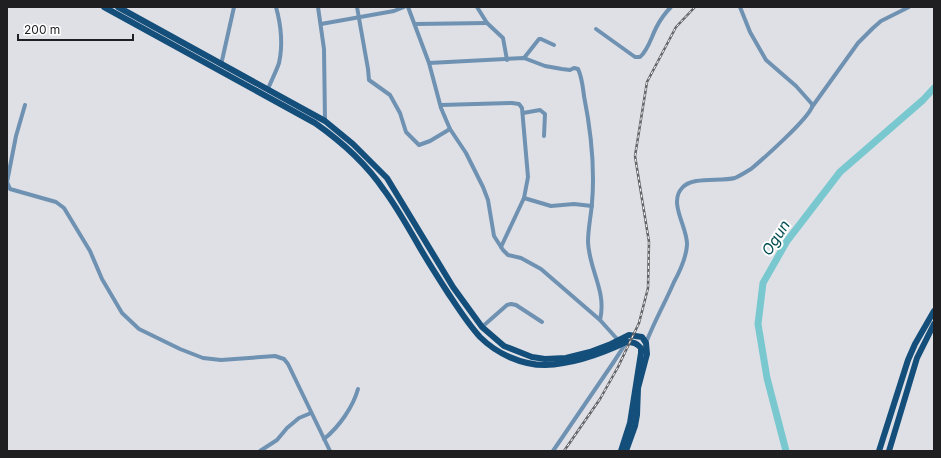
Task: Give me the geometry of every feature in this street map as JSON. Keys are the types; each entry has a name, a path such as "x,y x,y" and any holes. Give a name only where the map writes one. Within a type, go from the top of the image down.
{"main road":[{"path":"104,7 315,123 344,144 362,161 385,190 458,308 480,337 499,352 509,357 530,363 545,365 563,363 591,356 626,342 638,344 641,350 630,423 621,451"},
{"path":"118,7 325,121 353,144 387,178 453,287 484,329 504,346 522,354 537,358 566,358 590,352 629,335 642,338 646,343 647,354 638,388 637,415 626,451"},
{"path":"879,451 908,360 915,344 934,311"},
{"path":"889,451 917,358 934,324"},
{"path":"480,337 484,329"}],"street":[{"path":"221,64 234,7"},
{"path":"268,89 277,67 280,54 281,35 276,7"},
{"path":"318,7 324,49 325,121"},
{"path":"357,7 369,80 390,95 400,113 406,132 419,145 430,142 450,129"},
{"path":"321,24 394,11 404,7"},
{"path":"408,7 429,63 441,105 450,129 466,153 488,200 494,236 508,255 521,258 541,269 600,320 618,340"},
{"path":"477,7 487,23 503,38 507,60"},
{"path":"596,29 635,57 640,57 645,51 664,14 671,7"},
{"path":"741,7 750,32 766,60 796,86 812,104 812,107"},
{"path":"646,343 683,264 687,246 687,235 678,210 677,201 678,194 682,188 688,182 735,178 749,170 769,154 805,118 858,43 881,21 909,7"},
{"path":"415,24 487,23"},
{"path":"524,58 539,39 554,45"},
{"path":"429,63 524,58 545,66 562,70 576,68 580,71 589,122 593,177 592,206 588,242 590,257 601,296 602,304 600,320"},
{"path":"441,105 512,103 518,104 522,108 528,177 524,198 501,247"},
{"path":"25,105 16,136 7,182 8,186 13,191 56,202 64,208 90,252 102,278 118,306 127,319 151,336 203,358 221,360 275,356 284,359 288,364 330,451"},
{"path":"523,113 540,110 545,114 544,136"},
{"path":"524,198 551,206 574,204 592,206"},
{"path":"484,329 507,305 511,304 516,305 542,322"},
{"path":"553,451 613,364 626,342"},
{"path":"324,439 331,433 344,416 358,389"},
{"path":"260,451 277,440 298,418 311,413"}],"waterway":[{"name":"Ogun","path":"786,451 767,378 758,324 763,283 787,241 840,172 923,100 934,88"}],"railway":[{"path":"564,451 600,399 618,367 639,323 648,288 649,242 635,156 647,82 676,27 695,7"}]}
